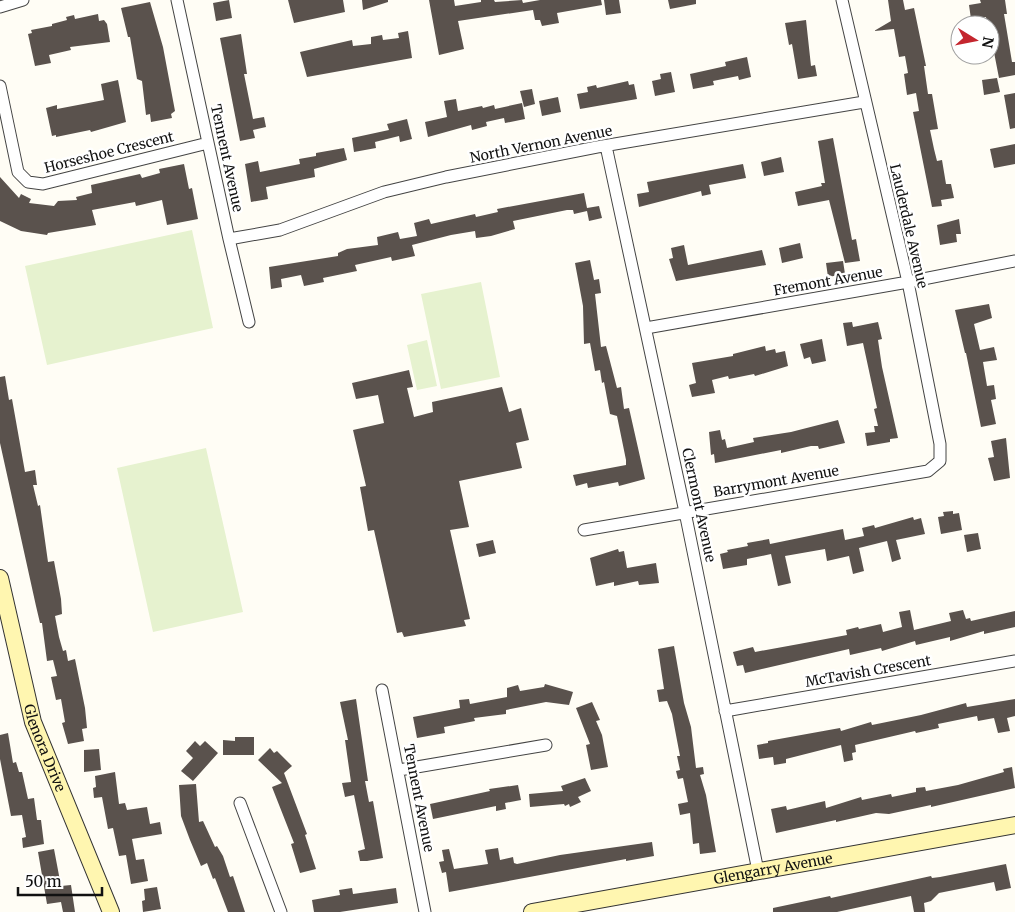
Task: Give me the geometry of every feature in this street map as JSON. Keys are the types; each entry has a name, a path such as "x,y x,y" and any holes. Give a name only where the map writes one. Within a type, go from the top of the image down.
{"street":[{"path":"0,7 23,0"},
{"name":"Tennent Avenue","path":"177,0 249,322"},
{"name":"Lauderdale Avenue","path":"842,0 864,102 908,282 940,444 940,461"},
{"name":"Horseshoe Crescent","path":"0,86 18,172 28,182 43,184 208,143"},
{"name":"North Vernon Avenue","path":"229,239 280,230 384,192 606,146 864,102"},
{"name":"Clermont Avenue","path":"606,146 685,512 758,871"},
{"name":"Fremont Avenue","path":"646,328 908,282 1015,261"},
{"name":"Barrymont Avenue","path":"584,530 928,470 940,461"},
{"name":"Glenora Drive","path":"0,578 33,722 111,912"},
{"name":"McTavish Crescent","path":"725,711 1015,661"},
{"name":"Tennent Avenue","path":"382,690 425,912"},
{"path":"399,770 546,745"},
{"path":"240,803 281,912"},
{"name":"Glengarry Avenue","path":"532,912 1015,825"}],"green space":[{"path":"192,230 213,328 47,365 25,266"},
{"path":"481,282 500,377 441,389 421,294"},
{"path":"427,340 437,386 417,390 407,345"},
{"path":"206,448 243,612 153,632 117,468"}],"building":[{"path":"229,0 232,18 216,21 213,3"},
{"path":"288,0 343,0 345,12 294,23"},
{"path":"362,0 388,0 388,2 363,10"},
{"path":"429,0 454,0 455,6 481,2 481,0 494,0 495,2 522,0 523,3 540,0 601,0 602,5 557,13 559,23 542,26 540,20 535,20 533,10 458,21 464,49 439,55"},
{"path":"604,0 619,0 621,13 606,15"},
{"path":"668,0 696,0 696,4 670,9"},
{"path":"888,0 903,0 905,10 914,8 926,66 924,66 928,94 932,94 938,129 930,130 937,161 942,160 946,184 951,184 954,198 941,200 942,206 932,207 913,112 919,111 916,93 907,95 904,74 908,73 905,56 899,57 894,29 874,31 891,21"},
{"path":"980,0 1005,0 1007,14 1004,14 1012,62 1015,62 1015,75 999,78 996,65 1000,65 1000,15 970,15 969,5 981,3"},
{"path":"150,2 163,47 175,111 171,114 172,118 151,122 150,114 146,115 142,81 137,79 130,37 128,37 121,8"},
{"path":"98,14 99,21 104,20 107,24 110,42 70,47 71,50 49,55 51,63 35,66 28,34 32,33 31,30 52,26 52,24 67,20 66,17 74,15 75,19"},
{"path":"806,20 811,66 815,65 817,76 798,79 792,44 789,45 785,23"},
{"path":"408,31 412,58 307,77 300,52 352,40 353,46 371,44 371,37 382,35 383,40 399,38 398,33"},
{"path":"241,34 247,74 244,74 253,119 264,117 266,127 253,130 255,138 240,141 220,38"},
{"path":"747,57 751,77 739,80 738,76 713,81 714,85 693,89 690,74 726,66 725,62"},
{"path":"671,72 675,92 655,96 652,81 661,79 660,74"},
{"path":"997,78 1000,92 984,95 982,80"},
{"path":"118,80 126,122 91,132 90,130 56,137 56,135 52,136 46,108 57,105 57,109 104,100 101,84"},
{"path":"628,81 629,85 634,84 637,99 580,109 577,94 588,92 587,87 596,85 597,88"},
{"path":"532,89 535,104 524,107 520,91"},
{"path":"1015,93 1015,128 1010,129 1004,95"},
{"path":"558,97 561,112 542,116 539,101"},
{"path":"456,99 458,111 494,105 495,109 522,103 525,119 505,123 504,118 486,122 487,126 472,130 471,125 428,137 425,122 447,117 444,101"},
{"path":"407,119 412,139 400,142 399,136 375,142 376,148 354,152 352,138 389,130 387,124"},
{"path":"833,138 852,240 856,239 860,261 845,263 829,200 798,206 795,192 822,186 821,183 825,183 818,141"},
{"path":"1015,144 1015,164 994,168 990,149"},
{"path":"344,148 347,160 314,169 315,177 266,187 268,199 251,202 245,164 258,161 260,172 300,164 299,159 316,156 316,153"},
{"path":"781,157 784,172 764,176 761,162"},
{"path":"184,164 189,189 192,188 198,219 167,225 162,200 136,206 135,202 92,210 96,225 48,233 47,235 21,231 0,221 0,177 19,198 21,194 31,199 29,203 54,206 58,201 77,200 76,197 92,193 91,185 140,174 142,178 160,173 159,169"},
{"path":"743,164 746,178 709,185 711,194 702,196 701,191 639,207 637,194 649,192 647,182"},
{"path":"584,193 587,208 599,206 602,218 589,221 587,211 574,214 573,210 567,210 513,221 515,229 491,236 476,238 475,231 451,235 412,245 415,256 392,261 391,257 355,265 357,271 323,278 324,282 304,286 301,275 281,279 282,287 271,289 269,267 338,256 338,253 347,249 378,245 377,237 398,232 400,239 417,236 414,223 429,219 431,224 475,214 476,217 498,212 497,209"},
{"path":"959,219 961,234 956,234 957,242 940,245 937,225"},
{"path":"800,243 803,258 782,263 779,248"},
{"path":"684,245 688,265 762,250 766,265 676,281 669,259 673,258 671,248"},
{"path":"590,260 594,280 599,279 601,293 595,294 601,347 606,346 617,388 621,387 624,409 629,408 645,479 619,486 618,482 588,488 587,483 576,486 573,475 626,465 617,416 610,414 604,382 602,383 600,370 595,371 590,343 584,344 583,306 575,263"},
{"path":"843,261 845,274 828,277 826,263"},
{"path":"989,304 992,318 974,324 980,350 994,347 997,360 983,362 987,386 994,385 996,399 991,400 996,424 981,427 955,310"},
{"path":"852,322 853,327 878,322 882,339 878,340 882,367 898,438 890,439 890,442 867,446 865,433 875,432 874,426 878,426 874,409 877,408 863,343 847,346 843,323"},
{"path":"822,339 826,361 812,364 810,357 804,359 800,344"},
{"path":"765,346 766,351 775,349 776,353 785,351 788,366 755,376 754,374 729,379 728,376 712,380 715,393 692,397 689,385 696,383 692,363 733,356 733,354"},
{"path":"409,370 413,387 407,388 414,417 433,412 432,402 502,387 509,412 521,408 529,440 516,443 522,468 459,481 469,527 450,530 470,619 464,620 466,626 404,637 402,632 397,633 374,530 368,531 360,487 366,486 353,430 384,423 378,395 356,399 352,383"},
{"path":"5,376 9,400 12,399 25,472 35,470 37,485 33,485 38,506 40,505 48,562 54,561 61,599 62,614 55,616 59,637 63,651 66,650 68,661 75,659 85,708 87,728 82,729 84,741 68,744 62,723 65,722 61,699 56,700 51,677 57,676 53,660 47,661 42,623 40,623 36,606 0,443 0,377"},
{"path":"838,420 845,443 819,449 818,446 811,446 781,453 781,450 715,463 714,454 711,455 709,432 720,430 722,440 725,439 727,448 754,442 753,438 791,432"},
{"path":"1006,438 1010,478 994,481 988,458 994,457 991,441"},
{"path":"953,511 953,514 959,513 962,530 941,534 938,517 944,516 943,512"},
{"path":"913,517 914,520 921,518 925,534 896,540 901,559 892,562 887,541 859,548 864,571 853,574 849,556 827,561 825,549 785,556 791,583 778,586 771,554 747,559 747,565 723,569 720,554 728,552 727,550 748,546 747,543 769,539 770,544 843,529 845,540 864,536 862,528 874,525 875,528"},
{"path":"978,533 981,549 967,552 964,535"},
{"path":"493,540 496,553 479,557 476,544"},
{"path":"618,549 619,552 624,551 627,568 656,563 659,583 639,585 638,581 614,586 614,582 596,586 590,558"},
{"path":"910,610 914,630 951,621 949,613 963,610 966,619 970,618 971,621 1015,611 1015,627 984,634 984,631 950,641 950,637 916,645 915,641 882,651 881,648 850,655 849,649 745,673 743,665 737,666 733,652 753,647 755,652 847,635 846,630 858,627 859,629 881,624 883,632 902,627 899,612"},
{"path":"674,646 684,703 691,727 696,768 703,767 704,774 700,775 706,795 716,852 700,854 699,843 693,844 690,813 680,815 678,804 688,802 683,778 678,779 676,771 680,770 677,756 680,756 672,714 667,701 659,702 657,690 664,689 658,649"},
{"path":"545,684 573,692 569,705 546,702 506,710 506,714 474,718 475,721 444,727 445,733 417,738 413,717 460,708 459,700 469,699 470,704 507,697 507,688 518,685 520,691 544,687"},
{"path":"356,699 368,781 365,781 369,802 373,801 383,858 367,861 360,861 358,851 365,849 354,795 345,797 342,783 351,782 345,740 348,740 340,702"},
{"path":"1015,699 1015,716 1007,718 1010,731 998,733 994,718 978,721 977,716 938,724 939,728 916,733 915,731 855,745 856,752 852,753 853,760 844,762 841,745 786,759 786,763 774,765 773,757 759,759 757,745 768,743 768,741 840,728 841,731 871,722 872,725 966,703 967,707"},
{"path":"592,702 600,720 596,721 602,735 608,767 591,770 586,745 590,744 576,708"},
{"path":"8,733 13,763 16,762 19,772 22,772 28,799 34,798 37,820 41,820 44,844 23,848 22,838 26,837 22,815 11,816 0,759 0,735"},
{"path":"235,737 254,737 254,755 223,755 223,740 235,741"},
{"path":"195,741 200,746 205,741 218,753 193,781 181,771 193,758 186,751"},
{"path":"270,748 274,753 277,751 292,766 284,773 307,834 305,835 316,869 300,873 291,844 294,843 272,787 282,783 258,760"},
{"path":"99,749 101,770 84,772 84,750"},
{"path":"1012,767 1015,788 931,807 931,805 889,814 876,813 776,833 771,809 786,806 787,810 825,801 826,808 861,797 862,800 891,794 892,797 916,792 916,788 925,787 926,791 958,785 1004,772 1003,769"},
{"path":"115,772 119,804 125,803 127,810 147,807 150,824 160,822 162,834 132,839 136,860 144,859 148,881 131,884 126,855 119,856 113,828 108,829 102,797 94,798 95,776"},
{"path":"585,778 591,791 578,797 581,802 570,807 569,804 565,806 564,804 530,807 529,794 563,791 561,786"},
{"path":"196,784 199,822 203,821 215,847 217,846 223,856 230,877 233,876 245,912 228,912 215,878 213,879 207,863 201,866 190,840 181,816 179,785"},
{"path":"518,785 521,800 505,803 506,809 496,811 496,806 433,819 430,804 490,791 489,789"},
{"path":"652,842 654,856 626,861 626,859 449,892 446,872 442,873 439,862 444,861 442,850 449,849 454,869 488,864 485,850 498,848 500,860 513,857 514,863 517,864 560,855"},
{"path":"54,849 61,886 71,885 75,912 63,912 61,902 47,904 38,852"},
{"path":"1006,864 1011,888 996,891 994,882 939,893 931,901 924,903 925,912 914,912 911,896 837,912 773,912 773,908 830,896 831,898 931,876 932,878 940,877"},
{"path":"157,887 161,909 143,912 144,889"},
{"path":"352,888 353,894 396,888 398,903 340,912 314,912 312,900 340,895 339,890"}]}
